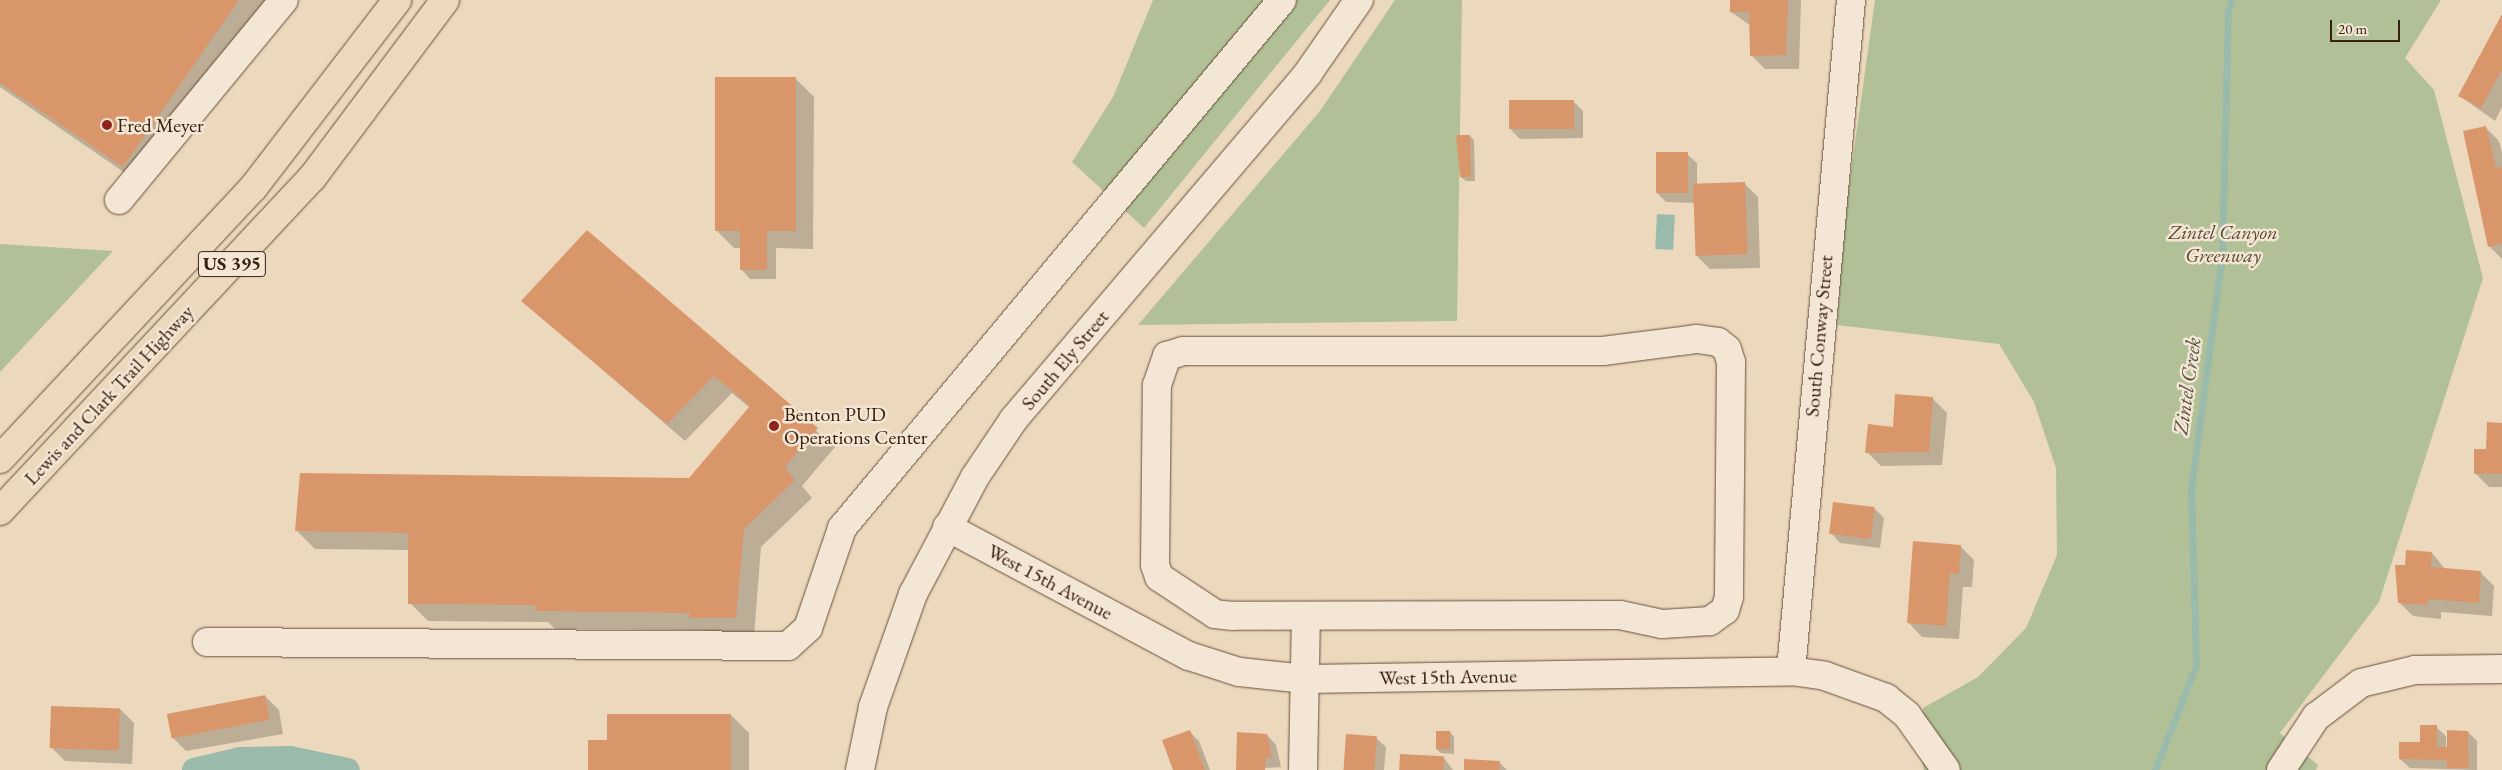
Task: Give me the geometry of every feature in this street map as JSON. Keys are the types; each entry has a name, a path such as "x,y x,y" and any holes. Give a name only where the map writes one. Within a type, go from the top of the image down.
{"highway":[{"name":"Lewis and Clark Trail Highway","path":"0,459 253,188 397,0"},
{"name":"Lewis and Clark Trail Highway","path":"0,511 312,178 444,0"}],"street":[{"path":"119,200 284,0"},
{"path":"207,642 788,646 808,628 842,528 1282,0"},
{"name":"South Ely Street","path":"860,770 889,654 947,527 1014,419 1308,73 1359,0"},
{"name":"South Conway Street","path":"1790,671 1851,0"},
{"path":"1697,339 1718,342 1728,349 1728,597 1725,610 1710,621 1662,624 1620,615 1306,618 1215,614 1159,577 1155,566 1157,385 1167,356 1184,351 1604,351 1697,339"},
{"name":"West 15th Avenue","path":"947,527 1189,656 1239,672 1306,679 1790,671 1825,676 1886,698 1922,732 1946,770"},
{"path":"1303,770 1306,618"},
{"path":"2282,770 2316,717 2361,683 2415,670 2502,669"}],"green space":[{"path":"1153,0 1330,0 1144,228 1072,162 1113,97"},
{"path":"1395,0 1462,0 1457,321 1138,325 1320,111"},
{"name":"Zintel Canyon Greenway","path":"1875,0 2441,0 2405,58 2434,90 2483,278 2379,602 2280,733 2318,765 2316,770 1924,770 1919,748 1923,708 1978,677 2026,628 2057,555 2056,468 2034,402 1999,344 1837,325 1843,229"},
{"path":"0,244 113,251 0,372"}],"shaded area":[{"path":"1657,214 1675,215 1673,250 1655,249"}],"building":[{"name":"Fred Meyer","path":"0,0 239,0 123,167 0,83"},
{"path":"1730,0 1788,0 1786,55 1750,56 1749,12 1730,12"},
{"path":"2502,14 2502,70 2481,108 2458,96"},
{"path":"715,77 796,77 796,231 767,231 767,270 740,270 740,231 715,231"},
{"path":"1509,100 1574,100 1574,129 1509,129"},
{"path":"2486,126 2496,168 2502,167 2502,244 2488,247 2463,131"},
{"path":"1456,135 1470,135 1471,177 1460,177"},
{"path":"1656,152 1688,152 1688,193 1656,193"},
{"path":"1745,182 1748,254 1696,256 1693,184"},
{"name":"Benton PUD Operations Center","path":"587,230 818,428 785,467 795,480 744,529 736,618 689,618 690,613 535,611 535,605 408,604 408,533 295,531 300,473 689,478 750,406 714,376 667,424 521,301"},
{"path":"1895,394 1933,397 1929,452 1865,453 1868,424 1893,427"},
{"path":"2487,422 2502,423 2502,474 2474,474 2474,449 2486,449"},
{"path":"1833,502 1875,507 1871,539 1829,534"},
{"path":"1913,541 1961,545 1959,574 1950,573 1946,626 1907,623"},
{"path":"2406,550 2432,552 2431,567 2481,571 2479,603 2428,599 2427,605 2398,603 2395,565 2405,565"},
{"path":"265,695 270,720 172,739 167,714"},
{"path":"51,706 120,708 118,750 50,748"},
{"path":"607,714 731,714 731,770 588,770 588,740 607,740"},
{"path":"2420,725 2437,725 2437,747 2447,747 2447,730 2468,731 2469,768 2447,768 2447,760 2399,759 2399,742 2420,742"},
{"path":"1190,730 1205,770 1173,770 1162,740"},
{"path":"1436,731 1450,731 1450,749 1436,749"},
{"path":"1237,732 1267,734 1272,758 1266,758 1265,770 1236,770"},
{"path":"1346,734 1377,736 1375,770 1343,770"},
{"path":"1400,754 1444,756 1443,770 1399,770"},
{"path":"1464,759 1500,761 1499,770 1464,770"}],"waterway":[{"name":"Zintel Creek","path":"2155,770 2196,665 2191,490 2222,255 2228,11 2232,0"},
{"path":"194,770 240,759 290,758 348,770"}],"place":[{"name":"Fred Meyer","path":"107,125"},
{"name":"Benton PUD Operations Center","path":"774,426"}]}
